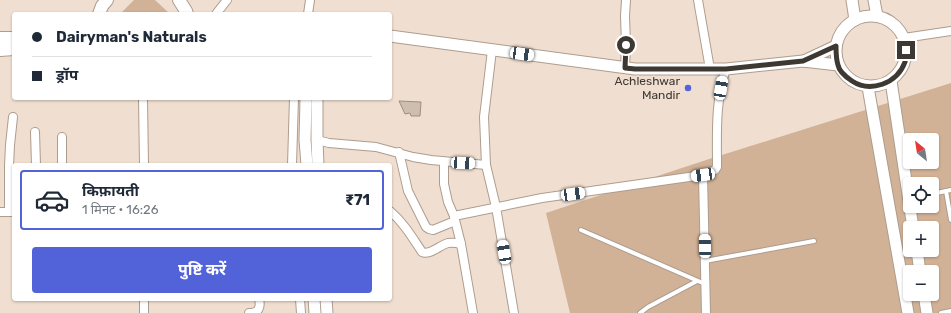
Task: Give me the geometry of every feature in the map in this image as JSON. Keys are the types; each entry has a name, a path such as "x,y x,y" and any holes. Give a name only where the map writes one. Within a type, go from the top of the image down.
{"main road":[{"path":"100,12 107,0"},
{"path":"179,0 186,12"},
{"path":"852,0 855,20"},
{"path":"874,0 877,16"},
{"path":"866,16 877,16 888,20 898,28 904,38 906,50 905,62 891,81 880,86 868,87 857,84 847,78 838,65 836,46 839,35 846,26 855,20 866,16"},
{"path":"392,36 635,69 726,69 803,61 838,65"},
{"path":"0,38 12,38"},
{"path":"803,61 836,46"},
{"path":"0,50 12,49"},
{"path":"891,81 906,177"},
{"path":"868,87 908,313"},
{"path":"306,100 305,140 307,163"},
{"path":"317,100 316,140 318,163"},
{"path":"314,301 315,313"},
{"path":"326,301 327,313"},
{"path":"925,301 927,313"}],"street":[{"path":"217,12 226,0"},
{"path":"308,12 310,0"},
{"path":"625,68 626,0"},
{"path":"698,0 710,69"},
{"path":"904,38 951,31"},
{"path":"492,50 484,117 486,165 496,207 514,313"},
{"path":"399,152 408,191 426,227 433,230 454,218 496,207 542,198 703,175 715,170 717,167 717,111 726,69"},
{"path":"143,100 144,163"},
{"path":"292,163 294,100"},
{"path":"0,212 12,212 9,166 13,117"},
{"path":"35,132 36,163"},
{"path":"62,137 62,163"},
{"path":"316,140 329,143 376,147 399,152 412,157 430,160 486,165"},
{"path":"444,162 444,184 461,244 473,313"},
{"path":"703,175 706,313"},
{"path":"392,213 408,230 424,253 428,253 449,243 461,244"},
{"path":"144,301 144,313"},
{"path":"249,313 254,313 258,310 260,301"},
{"path":"300,301 301,313"}],"lane":[{"path":"939,192 951,190"},
{"path":"946,191 951,220"},
{"path":"581,230 706,284"},
{"path":"705,261 814,241"},
{"path":"640,313 648,307 697,281"},
{"path":"941,313 951,311"}],"shaded area":[{"path":"134,0 155,0 168,12 122,12"},
{"path":"951,83 951,313 570,313 546,213 706,160"}],"building":[{"path":"399,101 421,102 420,116 411,116 410,113 405,114"}],"place":[{"name":"Achleshwar Mandir","path":"688,88"}],"route":[{"path":"626,45 625,68 635,69 726,69 803,61 836,46 838,65 847,78 857,84 868,87 880,86 891,81 905,62 906,50"}]}
